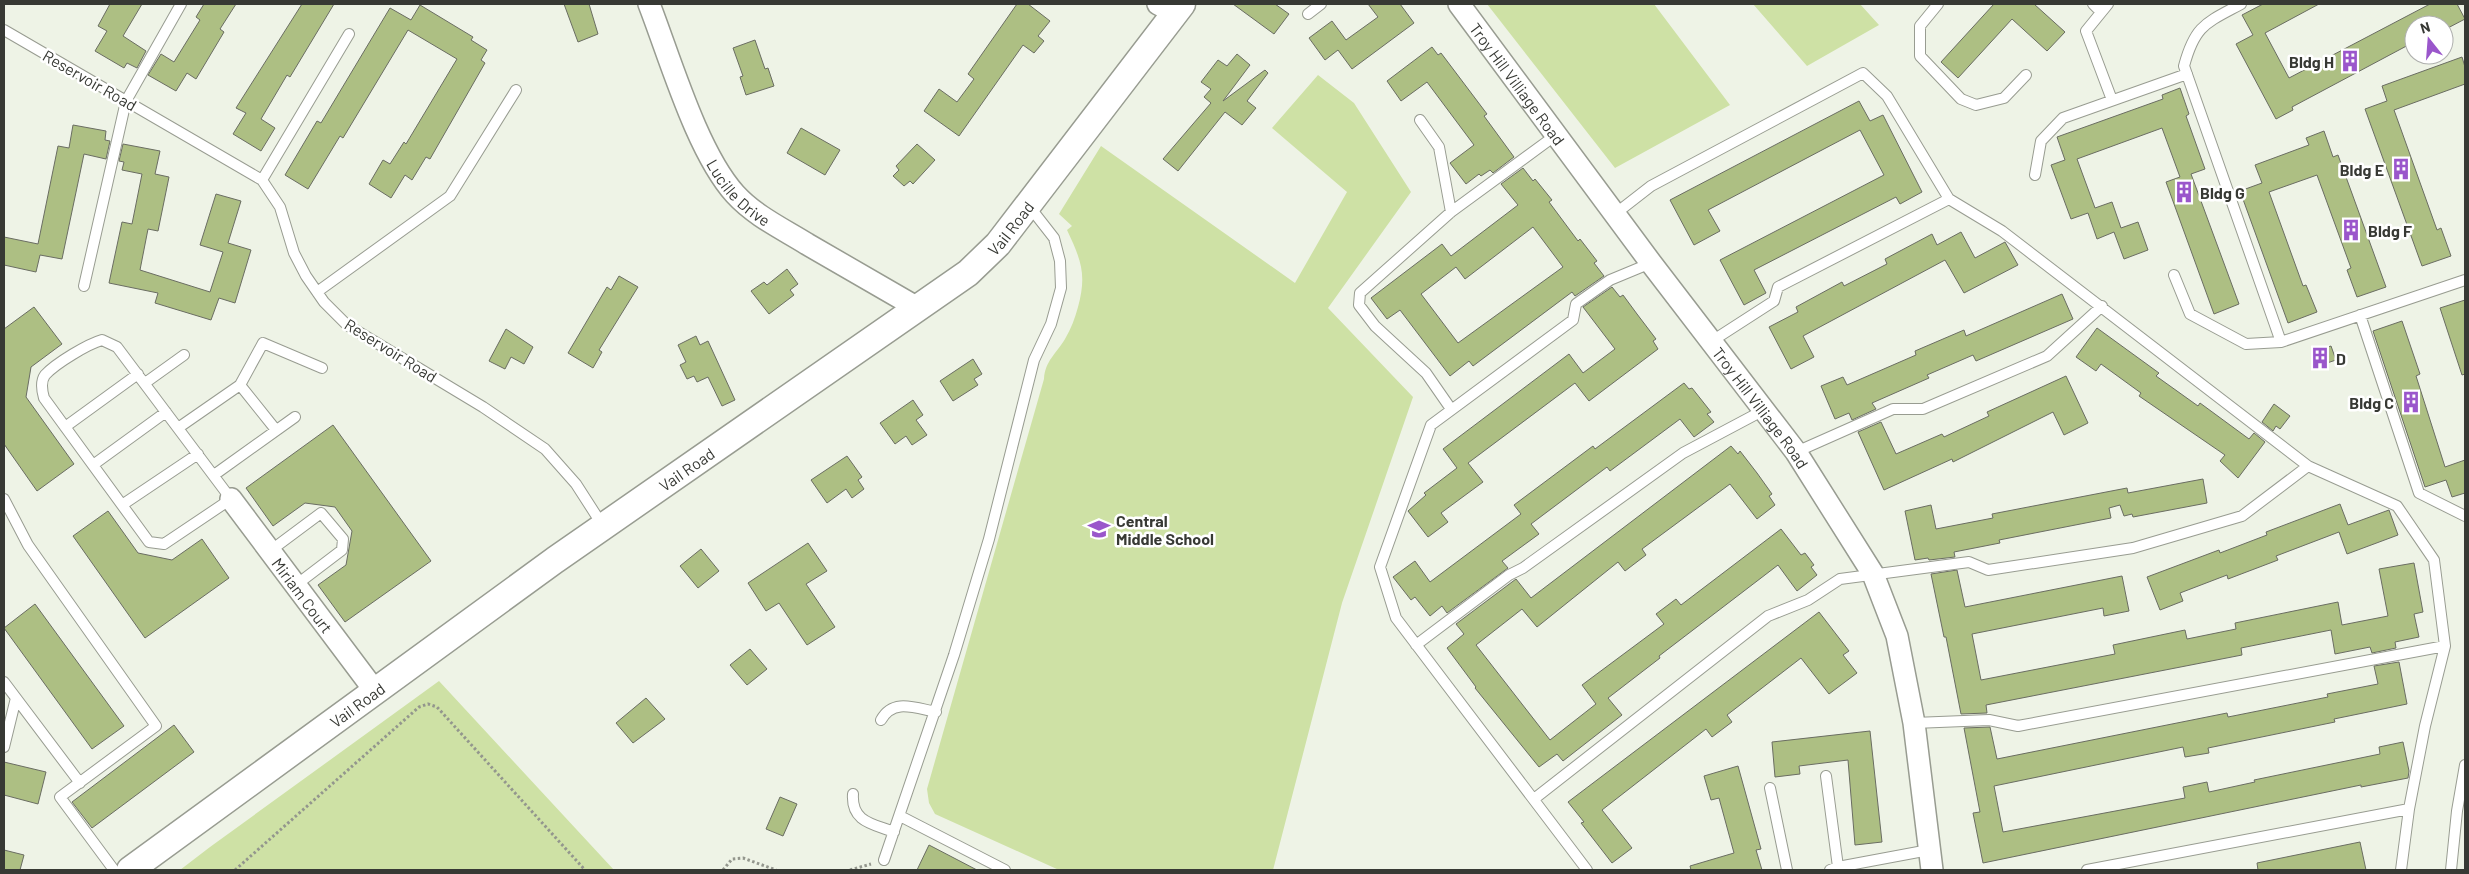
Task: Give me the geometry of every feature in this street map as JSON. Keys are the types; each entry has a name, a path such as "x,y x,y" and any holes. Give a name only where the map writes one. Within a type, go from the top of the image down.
{"street":[{"name":"Lucille Drive","path":"650,4 698,130 720,174 736,194 755,212 774,224 916,307"},
{"name":"Troy Hill Villiage Road","path":"1459,4 1651,263 1796,452 1873,574 1897,636 1914,723 1930,860"},
{"name":"Vail Road","path":"130,870 603,527 968,272 998,244 1172,7"},
{"name":"Miriam Court","path":"231,499 375,692"}],"lane":[{"path":"84,286 126,101 181,4"},
{"path":"1308,14 1321,4"},
{"path":"1938,4 1920,26 1920,56 1961,99 1976,105 2004,98 2026,75"},
{"path":"2093,4 2104,8 2086,32 2112,100"},
{"path":"2242,4 2209,21 2191,40 2184,66 2281,342"},
{"name":"Reservoir Road","path":"4,30 262,180 280,207 294,253 306,276 347,325 483,407 544,449 576,484 603,527"},
{"path":"262,180 348,34"},
{"path":"1615,214 1650,186 1862,73 1887,96 1949,199 2002,231 2308,466 2397,506 2434,560 2445,646 2425,726 2409,809 2401,870"},
{"path":"2034,175 2041,141 2063,118 2187,74"},
{"path":"318,292 450,196 516,90"},
{"path":"1420,120 1440,147 1451,212"},
{"path":"1451,409 1426,373 1375,326 1360,305 1360,293 1451,212 1556,136"},
{"path":"1712,341 1774,301 1778,286 1949,199"},
{"path":"884,860 936,712 989,539 1034,360 1051,324 1061,288 1060,261 1054,238 1028,205"},
{"path":"1588,870 1396,618 1380,567 1431,425 1573,320 1576,304 1610,280 1651,263"},
{"path":"2174,275 2190,314 2246,344 2281,342 2465,280"},
{"path":"1796,452 1893,409 1923,409 2048,356 2102,306"},
{"path":"2360,315 2419,493 2465,516"},
{"path":"102,340 117,347 145,383 231,499 164,544 149,542 44,398 41,387 45,376 81,349 102,340"},
{"path":"178,428 240,385 263,343 322,368"},
{"path":"145,383 184,355"},
{"path":"65,427 138,374"},
{"path":"240,385 276,430"},
{"path":"1416,645 1509,574 1523,568 1683,453 1706,443 1764,410"},
{"path":"93,465 166,412"},
{"path":"214,475 295,416"},
{"path":"122,505 198,454"},
{"path":"1534,799 1768,616 1808,600 1840,579 1969,562 1988,570 2133,548 2242,516 2308,466"},
{"path":"4,499 28,545 156,726 60,797 114,870"},
{"path":"270,551 321,513 343,539 342,550 296,585"},
{"path":"1914,723 1989,720 2018,726 2445,646"},
{"path":"4,682 80,782"},
{"path":"4,747 16,698"},
{"path":"881,720 886,711 894,707 903,706 936,712"},
{"path":"2451,870 2457,811 2465,765"},
{"path":"1826,776 1834,868 1930,860"},
{"path":"1770,788 1787,870"},
{"path":"853,794 852,806 862,819 894,832"},
{"path":"2088,870 2409,809"},
{"path":"900,816 1005,870"}],"path":[{"path":"235,870 419,707 428,704 437,707 585,870"},
{"path":"723,870 732,859 742,858 776,870"},
{"path":"850,870 884,860"}],"green space":[{"path":"1487,4 1654,4 1730,105 1615,168"},
{"path":"1753,4 1860,4 1879,25 1807,66"},
{"path":"1318,75 1354,103 1411,192 1328,308 1413,397 1342,603 1273,870 1059,870 935,814 929,803 927,789 1046,367 1069,331 1076,315 1081,295 1081,267 1067,230 1072,226 1059,214 1101,146 1295,283 1347,192 1272,128"},
{"path":"439,681 614,870 180,870 210,847"}],"building":[{"path":"110,4 142,4 123,36 146,51 137,68 127,63 124,68 95,51 107,31 98,26"},
{"path":"204,4 236,4 220,29 224,32 196,79 187,73 176,91 148,75 161,54 174,62 200,20 196,17"},
{"path":"302,4 334,4 290,77 287,75 261,119 275,128 261,151 233,134 246,113 236,108"},
{"path":"564,4 589,4 598,34 578,42"},
{"path":"1017,4 1028,4 1050,21 1038,36 1044,41 1034,53 1023,45 959,136 924,111 939,89 957,102 974,79 968,74"},
{"path":"1233,4 1275,4 1289,14 1274,34"},
{"path":"1368,4 1400,4 1414,23 1352,69 1338,50 1325,60 1309,38 1332,21 1346,40 1378,17"},
{"path":"1994,4 2034,4 2065,32 2047,51 2012,19 1958,78 1941,62"},
{"name":"Bldg H","path":"2263,4 2319,4 2265,33 2289,78 2404,18 2404,47 2292,107 2293,110 2276,119 2236,44 2253,35 2242,15"},
{"name":"Bldg H","path":"2430,4 2457,4 2465,19 2454,25 2454,15 2409,15"},
{"path":"420,5 473,37 471,40 487,50 481,60 485,63 430,159 426,157 412,180 405,175 391,198 369,184 383,160 390,164 404,142 406,144 457,59 408,30 343,138 340,136 308,189 285,175 317,121 321,123 390,8 411,20"},
{"path":"755,40 765,69 768,68 774,86 746,95 740,77 743,76 733,48"},
{"path":"1432,47 1438,55 1441,53 1487,114 1484,116 1514,157 1493,173 1490,170 1481,176 1479,174 1466,184 1450,163 1474,145 1427,82 1401,101 1387,81"},
{"path":"1237,54 1250,65 1223,101 1265,70 1268,73 1247,101 1256,108 1242,125 1225,112 1178,171 1163,159 1211,103 1204,97 1211,89 1201,82 1218,60 1227,66"},
{"name":"Bldg E","path":"2462,57 2465,67 2465,84 2394,110 2437,230 2441,228 2451,256 2422,266 2365,109 2387,101 2382,86 2440,65 2454,65 2454,60"},
{"name":"Bldg G","path":"2180,88 2189,114 2186,116 2205,169 2191,174 2239,304 2214,314 2166,182 2180,177 2162,128 2077,159 2095,208 2112,202 2121,228 2138,222 2148,250 2124,259 2114,232 2097,239 2088,213 2071,219 2051,165 2065,160 2057,137 2163,99 2162,95"},
{"path":"1859,101 1870,121 1883,115 1922,192 1900,204 1896,197 1754,270 1766,293 1744,305 1720,260 1884,175 1860,130 1708,210 1720,231 1694,245 1670,200"},
{"path":"73,125 106,131 105,140 110,141 106,159 84,154 62,259 40,255 36,272 4,265 4,237 38,244 58,146 69,148"},
{"path":"801,128 840,150 825,175 787,153"},
{"name":"Bldg F","path":"2324,131 2333,157 2338,155 2386,287 2357,297 2347,270 2351,268 2317,175 2269,192 2303,286 2306,285 2317,312 2288,323 2240,191 2262,183 2255,165 2309,145 2306,138"},
{"path":"123,144 160,151 155,174 169,177 158,231 148,229 140,270 210,292 223,252 200,245 216,194 241,201 228,243 251,250 235,303 219,298 211,320 155,303 158,293 109,283 122,222 132,224 142,174 122,170 124,162 119,161"},
{"path":"917,144 935,160 913,184 910,181 904,186 893,176 899,170 896,166"},
{"path":"1523,168 1533,181 1535,179 1552,200 1549,202 1578,241 1580,239 1597,261 1594,263 1604,276 1575,296 1572,292 1473,366 1469,361 1450,376 1400,310 1387,319 1371,298 1442,244 1451,256 1518,205 1501,184","holes":["1533,227 1563,267 1458,343 1421,294 1456,267 1465,279"]},
{"path":"1961,232 1975,258 2005,242 2018,265 1964,293 1945,260 1803,336 1814,357 1791,369 1769,327 1798,312 1796,307 1842,282 1844,286 1887,264 1885,259 1932,234 1937,245"},
{"path":"787,269 798,284 790,290 794,295 769,314 751,291 764,282 767,285"},
{"path":"619,276 638,287 599,350 602,352 593,368 568,353 607,287 611,290"},
{"path":"1612,287 1620,297 1623,295 1656,339 1653,341 1658,349 1589,401 1575,383 1468,463 1483,482 1441,513 1448,522 1428,537 1408,511 1426,495 1424,493 1457,468 1443,449 1569,354 1583,373 1615,349 1583,307"},
{"path":"2062,294 2073,319 1976,361 1973,355 1927,375 1929,378 1872,403 1876,409 1852,420 1849,413 1835,419 1821,386 1843,377 1847,385 1916,355 1915,351 1964,330 1966,336"},
{"path":"2465,300 2465,374 2462,375 2440,308"},
{"path":"34,307 62,344 31,367 26,397 74,464 37,491 4,444 4,329"},
{"name":"Bldg C","path":"2402,321 2420,374 2416,376 2445,467 2465,460 2465,493 2452,497 2446,480 2425,487 2373,331"},
{"path":"2097,328 2159,373 2156,376 2198,406 2200,403 2249,439 2254,433 2265,442 2238,478 2220,461 2225,455 2139,396 2141,393 2101,364 2096,371 2076,357"},
{"path":"506,329 533,347 524,364 511,357 505,369 489,361"},
{"path":"696,336 700,345 708,341 735,400 722,406 708,377 697,382 694,376 687,379 680,365 686,362 678,345"},
{"path":"2331,346 2336,360 2321,365 2316,351"},
{"path":"973,359 982,374 974,379 978,385 953,401 940,381"},
{"path":"2066,376 2088,423 2064,435 2053,412 1953,462 1952,459 1884,490 1858,432 1881,422 1896,454 1942,434 1944,437 1989,416 1987,412"},
{"path":"1684,383 1689,389 1692,388 1711,412 1707,414 1714,422 1694,437 1680,419 1610,471 1607,467 1531,524 1539,534 1502,561 1508,568 1447,613 1442,606 1430,616 1415,597 1411,600 1393,577 1415,561 1430,582 1521,514 1514,505 1593,446 1595,449"},
{"path":"913,400 923,415 916,420 927,435 912,445 906,436 895,444 880,423"},
{"path":"2274,404 2290,416 2280,429 2276,426 2273,431 2262,422"},
{"path":"333,425 431,561 345,622 318,585 346,565 352,531 335,507 305,503 273,526 246,488"},
{"path":"1731,446 1738,454 1740,451 1757,473 1772,494 1769,496 1775,505 1757,519 1730,484 1642,549 1646,555 1625,571 1618,562 1537,627 1522,609 1476,645 1550,740 1596,704 1582,685 1664,624 1656,614 1676,599 1681,605 1781,529 1801,555 1805,553 1814,565 1811,567 1817,575 1797,591 1778,565 1659,656 1660,658 1608,698 1622,715 1563,761 1557,754 1539,767 1475,688 1447,648 1464,634 1456,624 1516,579 1531,598"},
{"path":"847,456 862,477 858,480 864,489 852,498 846,489 827,503 811,480"},
{"path":"2203,479 2207,503 2133,517 2132,514 2124,516 2120,505 2109,508 2111,518 1999,540 2000,543 1954,552 1955,557 1929,560 1928,558 1915,560 1905,511 1931,505 1936,529 1993,518 1992,514 2127,488 2128,493"},
{"path":"2340,504 2348,525 2389,510 2398,535 2347,554 2339,532 2276,556 2278,560 2228,579 2227,575 2180,593 2183,601 2160,610 2147,577 2219,550 2220,553 2267,535 2266,532"},
{"path":"108,511 138,553 172,560 202,539 229,578 145,638 73,536"},
{"path":"808,543 827,571 806,584 835,627 807,645 779,603 766,611 748,583"},
{"path":"701,549 719,571 698,588 680,566"},
{"path":"2414,563 2423,612 2414,614 2419,637 2395,642 2396,648 2372,653 2370,647 2335,654 2331,630 2241,648 2242,655 1986,705 1987,713 1961,714 1931,574 1957,570 1965,607 2122,576 2129,611 2104,616 2103,608 1972,634 1981,680 2115,654 2113,645 2185,630 2187,639 2236,629 2235,623 2338,602 2342,625 2388,616 2379,569"},
{"path":"35,604 124,726 92,749 4,628"},
{"path":"1819,612 1849,651 1843,655 1857,673 1829,694 1801,658 1727,715 1732,722 1712,737 1706,729 1602,810 1632,848 1612,863 1581,823 1584,822 1568,802"},
{"path":"750,649 767,669 747,685 730,665"},
{"path":"2399,662 2407,704 2334,719 2335,722 2208,748 2209,753 2185,757 2183,747 1994,786 2003,832 2185,798 2183,787 2207,782 2209,792 2255,782 2254,780 2380,754 2379,747 2403,742 2409,771 2408,778 2361,787 2361,785 1983,863 1973,813 1980,812 1964,728 1990,727 1997,759 2227,713 2228,717 2328,697 2327,694 2378,684 2374,666"},
{"path":"646,698 665,719 633,743 616,723"},
{"path":"174,725 194,752 92,828 72,802"},
{"path":"1870,731 1882,842 1855,845 1848,760 1799,766 1800,774 1775,777 1772,742"},
{"path":"4,762 46,772 38,804 4,795"},
{"path":"1738,766 1761,849 1756,850 1762,870 1691,870 1690,866 1734,853 1719,798 1711,800 1704,776"},
{"path":"780,797 797,804 783,836 766,829"},
{"path":"2360,842 2366,870 2258,870 2257,863"},
{"path":"929,845 977,870 917,870"},
{"path":"4,850 24,855 20,870 4,870"}],"place":[{"name":"Bldg H","path":"2350,61"},
{"name":"Bldg E","path":"2401,169"},
{"name":"Bldg G","path":"2184,192"},
{"name":"Bldg F","path":"2351,230"},
{"name":"D","path":"2320,358"},
{"name":"Bldg C","path":"2411,402"},
{"name":"Central Middle School","path":"1099,529"}]}
